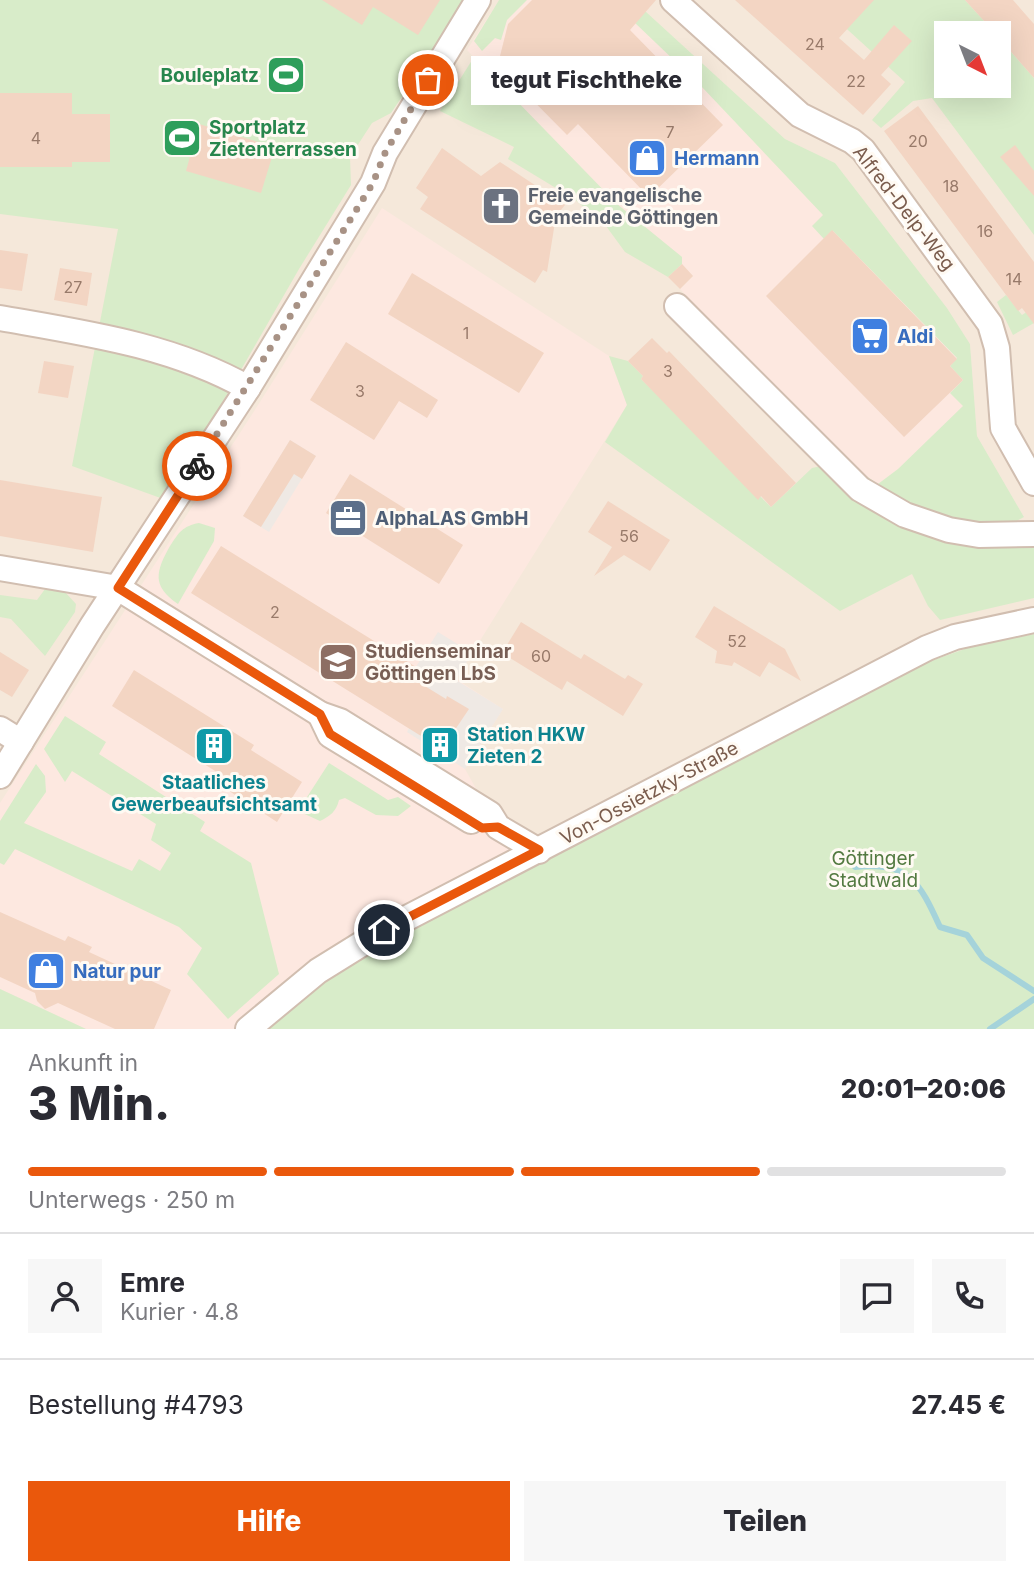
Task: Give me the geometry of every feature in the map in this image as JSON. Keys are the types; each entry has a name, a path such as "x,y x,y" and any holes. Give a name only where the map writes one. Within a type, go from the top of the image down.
{"street":[{"path":"0,776 10,735 118,588 248,388 373,183 385,153 478,0"},
{"name":"Alfred-Delp-Weg","path":"673,0 804,118 857,144 940,252 990,324 997,348 1003,428 1034,482"},
{"path":"677,306 860,489 905,515 949,530 991,535 1034,534"},
{"path":"0,318 88,333 152,349 216,370 248,388"},
{"path":"0,568 118,588 320,714 330,734 482,828 498,827 539,850"},
{"name":"Von-Ossietzky-Straße","path":"248,1029 318,971 368,940 927,648 955,637 1034,620"}],"shaded area":[{"path":"0,0 1034,0 1034,634 973,646 925,663 388,942 265,1029 0,1029"},
{"path":"499,0 633,0 785,139 835,163 947,308 970,344 977,436 1024,517 899,499 844,461 680,289 693,276 682,264 682,257 617,204 467,50"},
{"path":"382,208 609,356 627,405 456,679 503,709 465,769 523,872 388,942 336,974 265,1029 86,1029 0,989 0,803 260,402"},
{"path":"290,440 316,456 269,532 243,516"},
{"path":"438,632 472,653 456,680 503,709 465,769 407,732 409,728 386,714"}],"green space":[{"name":"Sportplatz Zietenterrassen","path":"0,0 468,0 427,65 420,70 391,113 372,123 350,157 351,185 299,269 166,500 72,466 118,229 0,214"},
{"path":"499,0 527,0 507,20 501,40 495,38 482,51 474,41"},
{"path":"611,0 633,0 785,139 835,163 947,308 970,344 977,436 1024,517 1009,525 1034,537 1034,598 940,620 928,606 912,574 840,611 605,442 627,405 609,356 628,361 643,376 641,379 771,507 812,468 844,461 878,484 898,469 963,406 950,393 963,380 950,366 957,358 833,231 824,239 812,226 823,215 701,86"},
{"path":"815,0 965,0 984,21 934,21 934,98 1012,98 1012,53 1034,78 1034,235 932,98 913,101 881,128 872,120 905,82"},
{"path":"474,57 617,204 682,257 682,264 668,277 625,252 606,226 574,199 508,159 514,147 440,111"},
{"path":"1006,295 1022,315 1034,307 1034,323 1013,335 997,302"},
{"path":"199,523 215,528 214,541 178,604 163,591 159,571 165,555 179,533"},
{"path":"48,585 64,591 76,604 75,612 45,656 11,619 0,617 0,595 37,600"},
{"name":"Göttinger Stadtwald","path":"1034,634 1034,1029 265,1029 336,974 388,942 925,663 973,646"},
{"path":"65,716 106,742 99,754 205,822 200,831 251,863 279,974 228,1019 187,974 202,948 179,927 15,849 4,865 0,863 0,821 36,764 45,776 46,792 24,823 132,871 139,859 160,871 171,853 151,840 156,824 72,771 65,782 44,749"},
{"path":"329,763 388,800 398,797 411,806 398,816 376,815 345,798 339,800 332,813 320,821 298,811"},
{"path":"0,989 86,1029 0,1029"}],"building":[{"path":"322,0 440,0 418,35 373,7 362,25"},
{"path":"532,0 656,0 630,30 723,125 649,197 578,124 567,135 494,61 500,56 508,24"},
{"path":"735,0 874,0 839,38 864,60 894,25 912,41 881,75 891,84 863,115"},
{"path":"965,0 1013,0 1034,24 1034,78 1012,53 1012,21 984,21"},
{"path":"0,93 72,93 72,114 110,114 110,162 72,162 72,167 0,167"},
{"path":"918,106 1034,262 1034,324 1022,308 1018,311 884,131"},
{"path":"199,124 275,147 261,193 186,171"},
{"path":"1015,145 1034,171 1034,196 1000,157"},
{"path":"442,148 481,176 500,162 565,205 556,216 547,272 543,270 535,283 420,209 428,197 416,188"},
{"name":"Aldi","path":"832,230 957,359 950,366 963,380 904,437 766,296"},
{"path":"0,250 28,254 22,291 0,288"},
{"path":"682,264 693,276 680,289 668,277"},
{"path":"60,268 92,273 87,306 54,300"},
{"path":"412,273 544,353 519,393 388,314"},
{"path":"652,338 667,353 669,351 796,483 771,507 761,496 758,500 641,379 643,376 628,361"},
{"path":"346,342 438,400 427,418 399,401 374,440 310,400"},
{"path":"44,361 74,366 68,398 38,393"},
{"path":"290,440 316,456 302,479 294,474 261,527 243,516"},
{"path":"350,474 463,545 439,584 326,513"},
{"path":"0,480 102,497 93,552 0,536"},
{"path":"608,501 670,540 650,571 624,555 594,576 612,547 588,532"},
{"path":"221,546 416,667 410,677 446,699 447,696 469,709 442,749 191,593"},
{"path":"714,606 785,649 801,681 769,662 760,677 734,662 732,666 715,663 717,651 695,637"},
{"path":"521,622 581,659 584,654 625,679 628,675 643,684 623,716 567,681 562,690 502,653"},
{"path":"0,652 29,670 12,697 0,690"},
{"name":"Staatliches Gewerbeaufsichtsamt","path":"134,670 254,745 251,750 302,782 277,822 226,789 231,781 112,706"},
{"path":"0,912 65,941 68,936 92,947 89,952 171,990 154,1029 115,1029 58,1003 45,1009 37,1001 35,993 0,977"}],"waterway":[{"path":"855,867 888,868 910,878 926,898 940,927 967,935 983,958 1034,991"},
{"path":"990,1029 1034,999"}],"way so far":[{"path":"197,466 248,388 373,183 385,153 428,80"}],"place":[{"name":"Bouleplatz","path":"286,75"},
{"name":"tegut Fischtheke","path":"428,80"},
{"name":"Sportplatz Zietenterrassen","path":"182,138"},
{"name":"Hermann","path":"647,158"},
{"name":"Freie evangelische Gemeinde Göttingen","path":"501,206"},
{"name":"Aldi","path":"870,336"},
{"name":"AlphaLAS GmbH","path":"348,518"},
{"name":"Studienseminar Göttingen LbS","path":"338,662"},
{"name":"Station HKW Zieten 2","path":"440,745"},
{"name":"Staatliches Gewerbeaufsichtsamt","path":"214,746"},
{"name":"Natur pur","path":"46,971"}],"route":[{"path":"197,466 118,588 320,714 330,734 442,804 482,828 498,827 539,850 384,930"}]}
